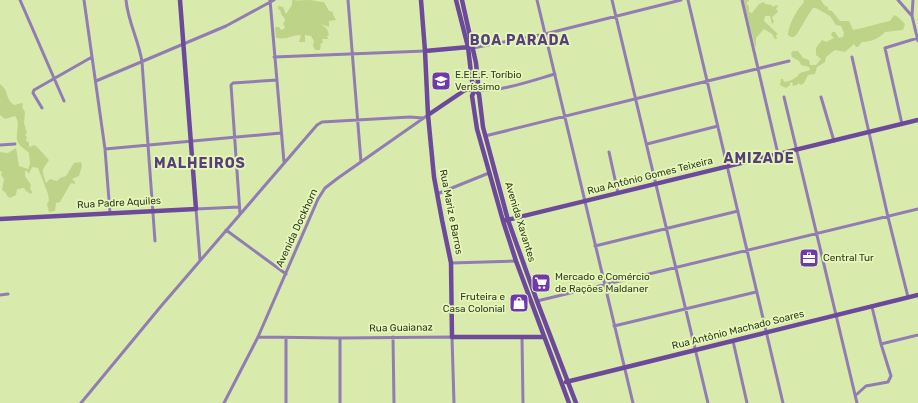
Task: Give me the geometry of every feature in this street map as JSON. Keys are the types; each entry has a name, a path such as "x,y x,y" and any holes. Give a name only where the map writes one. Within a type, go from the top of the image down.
{"street":[{"path":"20,0 64,101"},
{"path":"84,0 105,149 110,213"},
{"path":"126,0 128,14 140,50 142,62 155,241"},
{"path":"180,0 200,260"},
{"path":"96,81 226,26 274,0"},
{"path":"348,0 361,162"},
{"name":"Rua Mariz e Barros","path":"421,0 428,115 436,194 451,263 454,403"},
{"name":"Avenida Xavantes","path":"456,0 468,47 472,82 475,89 480,94 485,136 508,220 576,403"},
{"name":"Avenida Xavantes","path":"462,0 473,48 478,82 472,96 477,129 516,261 569,403"},
{"path":"536,0 633,403"},
{"path":"612,0 708,403"},
{"path":"274,57 425,51 468,47 473,48 545,34 681,0"},
{"path":"688,0 728,166 756,292 784,403"},
{"path":"742,0 778,154"},
{"path":"898,0 912,16"},
{"path":"902,124 885,48 918,39 912,16 913,0"},
{"path":"270,1 284,162"},
{"path":"42,108 33,91 92,57"},
{"path":"852,57 888,217 908,297"},
{"path":"485,136 789,61"},
{"path":"475,89 481,90 504,87 555,74"},
{"path":"240,214 231,85 233,83 277,80"},
{"name":"Avenida Dockhorn","path":"224,403 258,337 318,199 325,188 461,92 475,89"},
{"path":"461,92 472,96"},
{"path":"784,97 798,150 857,403"},
{"path":"821,97 834,141"},
{"path":"81,403 200,260 317,125 322,122 423,118"},
{"name":"Rua Antônio Gomes Teixeira","path":"503,221 918,120"},
{"path":"647,144 718,126"},
{"path":"105,149 282,133"},
{"path":"0,145 15,144"},
{"path":"609,152 618,193"},
{"path":"436,194 489,173"},
{"name":"Rua Padre Aquiles","path":"0,219 153,210 239,207"},
{"path":"537,301 918,210"},
{"path":"595,246 738,211"},
{"path":"226,230 286,274"},
{"path":"451,263 516,261"},
{"path":"614,326 756,292"},
{"path":"0,295 8,294"},
{"name":"Rua Antônio Machado Soares","path":"562,384 733,340 918,295"},
{"path":"856,395 866,386 888,382 891,376 872,307"},
{"path":"881,344 918,335"},
{"name":"Rua Guaianaz","path":"258,337 544,337"},
{"path":"393,337 394,403"},
{"path":"522,337 522,403"},
{"path":"286,338 286,403"},
{"path":"340,338 340,403"},
{"path":"733,340 747,403"}],"green space":[{"path":"292,0 324,2 329,11 333,12 336,20 329,21 329,27 321,24 327,29 329,35 327,36 328,39 322,39 323,43 321,43 320,50 315,50 313,46 314,41 311,36 305,35 305,42 299,42 301,35 276,38 275,28 279,27 281,30 285,27 283,24 285,20 284,17 278,9 278,6 283,7 286,14 292,5"},
{"path":"743,0 749,0 747,4 749,6 749,12 752,13 759,4 764,2 765,4 772,5 772,7 777,5 778,7 776,8 778,12 772,17 774,22 772,24 770,16 765,16 764,21 778,34 776,35 777,39 775,39 772,34 764,29 756,38 756,47 755,46"},
{"path":"804,0 821,0 824,5 828,7 828,10 832,11 840,21 849,21 853,30 890,21 894,15 905,24 903,30 885,32 875,39 862,42 858,47 854,44 845,52 835,50 826,57 825,62 817,67 815,74 808,75 804,83 801,85 798,83 797,85 793,86 792,82 786,88 780,85 781,79 783,79 784,82 789,81 800,73 810,70 809,67 801,65 799,61 792,57 791,53 793,51 798,51 803,58 809,60 810,65 816,65 821,59 816,55 816,48 822,40 826,42 834,38 831,35 832,32 835,32 839,38 843,37 844,33 841,26 836,25 830,16 816,8 813,8 797,34 794,37 788,35 793,18 803,4"},
{"path":"0,84 14,105 23,104 22,107 25,112 24,123 27,133 25,135 27,137 26,141 29,142 30,147 34,145 37,147 49,160 43,170 46,183 50,179 57,181 66,176 74,163 81,162 82,166 79,176 72,179 75,184 71,183 60,202 56,203 55,211 49,212 47,204 49,201 48,194 38,168 32,167 29,174 25,171 25,176 31,185 31,194 24,188 17,189 16,195 10,198 2,190 4,179 1,175 2,172 0,171 0,152 8,153 16,148 19,166 28,169 30,164 29,153 17,141 17,119 15,116 5,119 0,115"}],"place":[{"name":"E.E.E.F. Toríbio Veríssimo","path":"441,81"},
{"name":"Central Tur","path":"809,258"},
{"name":"Mercado e Comércio de Rações Maldaner","path":"541,283"},
{"name":"Fruteira e Casa Colonial","path":"519,303"}],"district":[{"name":"BOA PARADA","path":"520,40"},
{"name":"AMIZADE","path":"759,158"},
{"name":"MALHEIROS","path":"200,163"}]}
